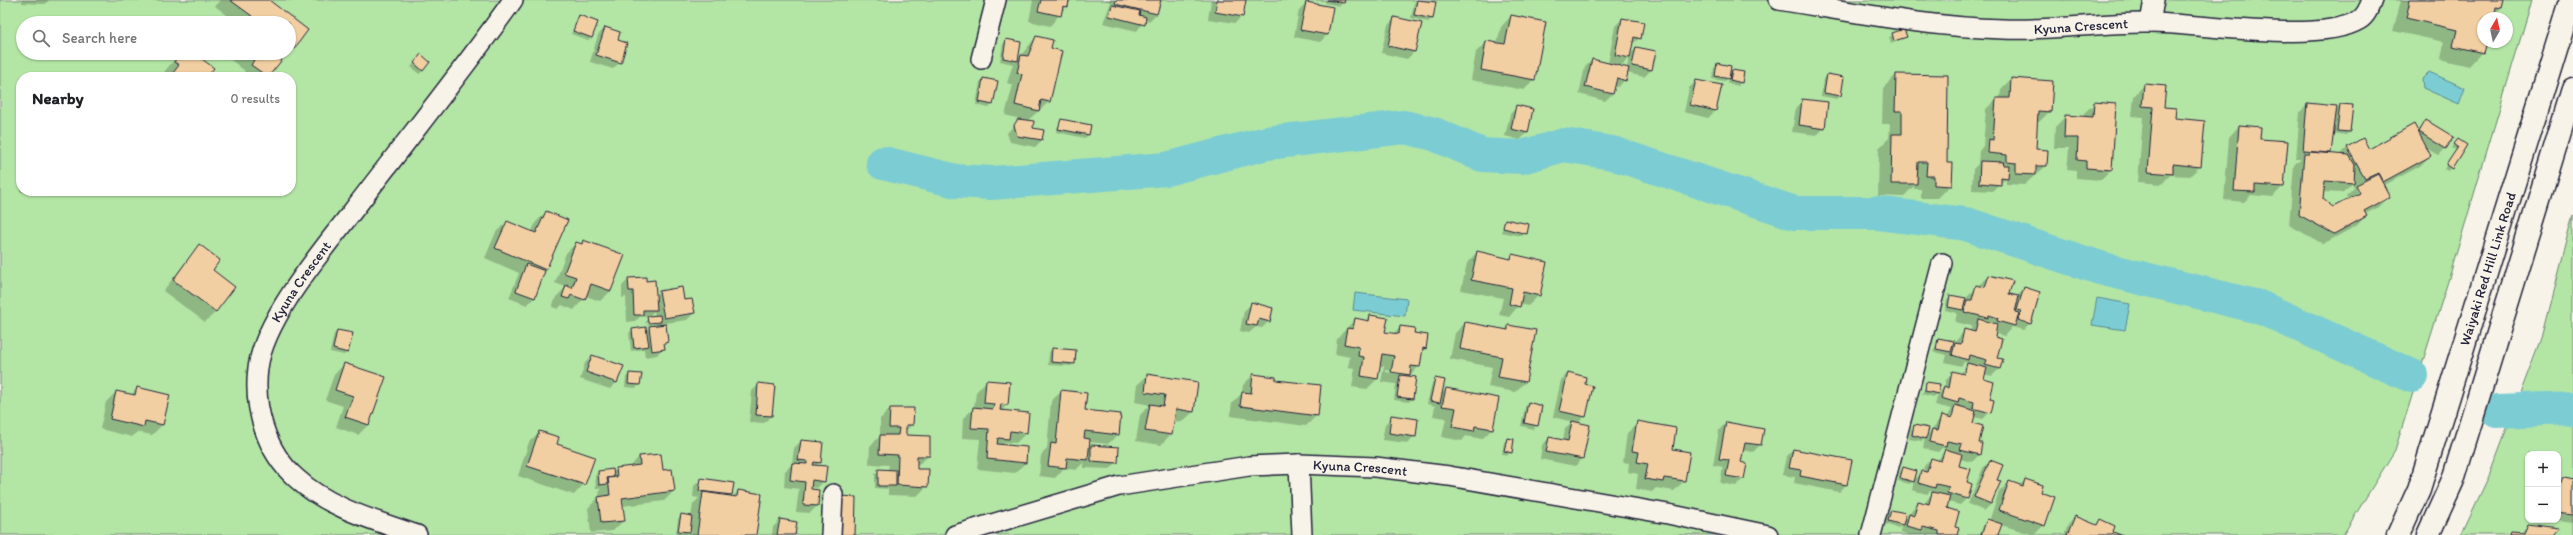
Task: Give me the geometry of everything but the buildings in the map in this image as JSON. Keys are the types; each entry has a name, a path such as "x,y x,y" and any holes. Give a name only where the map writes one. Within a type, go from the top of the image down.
{"main road":[{"name":"Waiyaki Red Hill Link Road","path":"2398,535 2419,489 2571,0"},
{"name":"Waiyaki Red Hill Link Road","path":"2428,535 2453,480 2573,89"}],"street":[{"name":"Kyuna Crescent","path":"417,535 322,497 296,478 281,461 261,422 258,368 267,340 285,304 311,265 471,60 513,0"},
{"path":"981,59 996,0"},
{"name":"Kyuna Crescent","path":"1779,0 1882,17 2004,29 2150,23 2252,30 2318,30 2351,24 2361,19 2368,10 2372,0"},
{"path":"2150,23 2154,0"},
{"path":"1871,535 1942,263"},
{"name":"Kyuna Crescent","path":"955,535 1119,486 1249,466 1300,464 1375,467 1449,476 1668,514 1768,535"},
{"path":"1300,464 1302,535"},
{"path":"831,535 833,494"}],"green space":[{"path":"0,0 2532,0 2449,278 2395,450 2343,535 0,535"},
{"path":"2573,214 2573,535 2461,535 2489,476 2541,338"}],"water":[{"path":"2429,72 2465,88 2459,104 2423,88 2422,79"},
{"path":"1355,293 1407,299 1405,316 1353,310"},
{"path":"2097,298 2130,304 2125,330 2092,325"}],"waterway":[{"path":"883,163 956,181 992,183 1166,169 1267,143 1404,127 1434,134 1482,155 1522,157 1564,145 1612,153 1795,213 1876,213 1966,224 2100,268 2259,307 2412,376"},
{"path":"2497,411 2573,408"}]}
